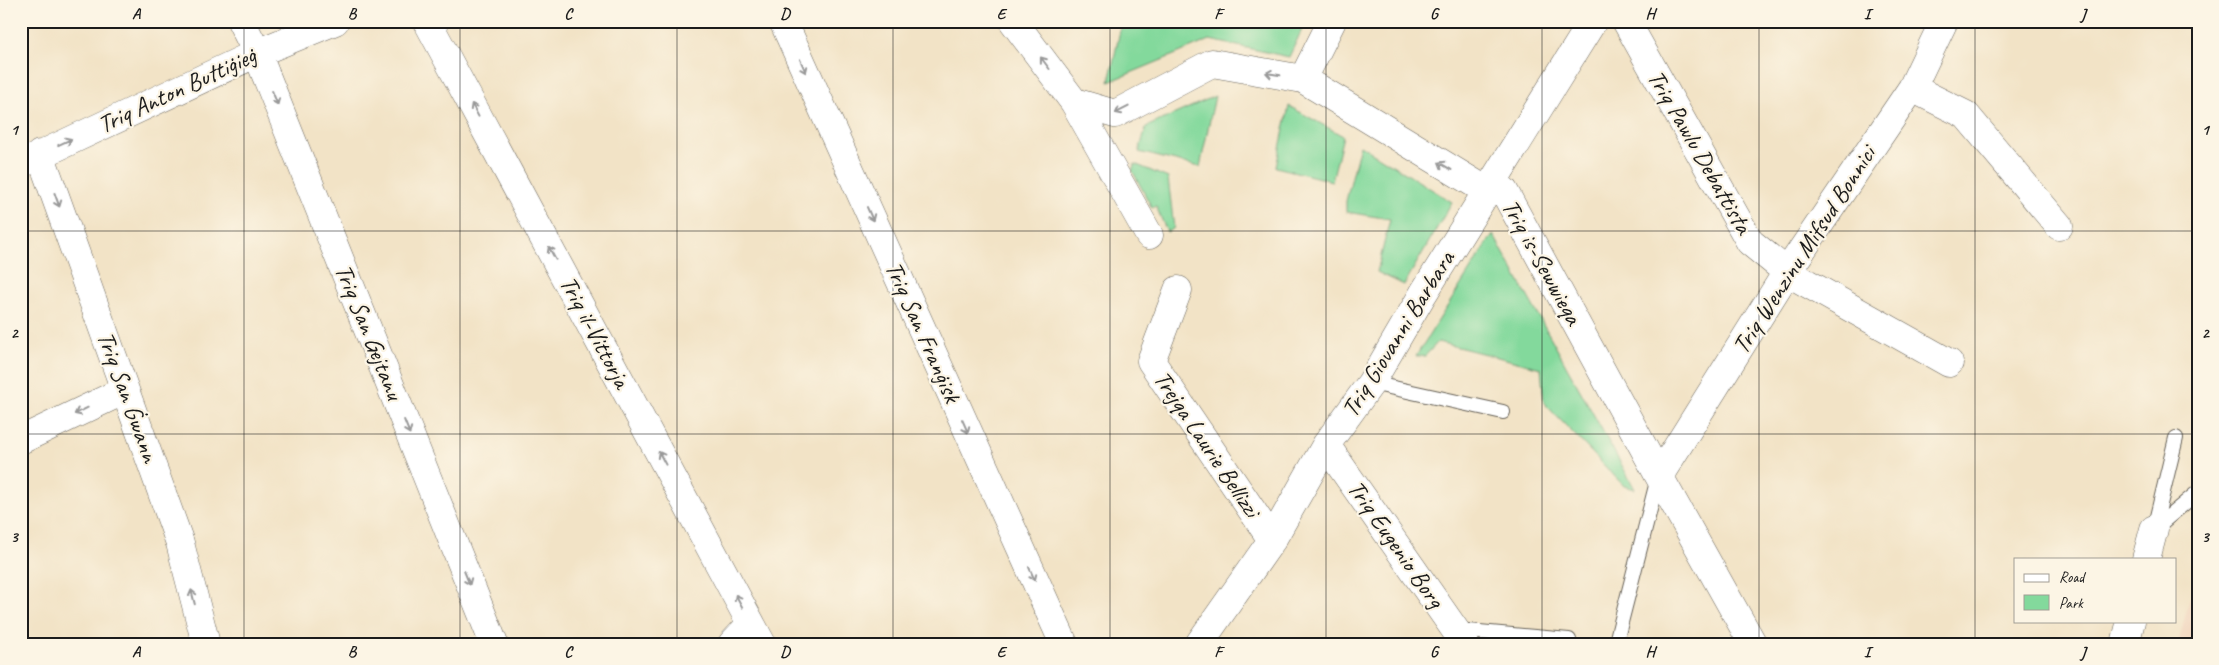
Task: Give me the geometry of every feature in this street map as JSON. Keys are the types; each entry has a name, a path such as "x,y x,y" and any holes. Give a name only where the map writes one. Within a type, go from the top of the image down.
{"street":[{"name":"Triq San Gejtanu","path":"241,21 257,52 494,644"},
{"name":"Triq Anton Buttiġieġ","path":"31,159 257,52 335,21"},
{"name":"Triq il-Vittorja","path":"427,21 756,634"},
{"name":"Triq San Franġisk","path":"783,21 1064,644"},
{"path":"1013,21 1074,102 1149,235"},
{"path":"1303,79 1332,21"},
{"name":"Triq Giovanni Barbara","path":"1199,644 1272,540 1326,445 1371,383 1593,21"},
{"name":"Triq Pawlu Debattista","path":"1626,21 1750,242 1787,272 1949,363"},
{"name":"Triq Wenzinu Mifsud Bonnici","path":"1659,476 1787,272 1912,88 1944,21"},
{"name":"Triq is-Sewwieqa","path":"1074,102 1115,114 1212,63 1303,79 1487,191 1504,191 1753,644"},
{"path":"1912,88 1966,115 2059,226"},
{"name":"Triq San Ġwann","path":"31,159 125,390 180,543 206,644"},
{"name":"Trejqa Laurie Bellizzi","path":"1178,290 1151,361 1272,540"},
{"path":"21,440 125,390"},
{"name":"Triq Eugenio Borg","path":"1326,445 1461,637"},
{"path":"2146,558 2154,529"},
{"path":"2125,644 2130,622"},
{"path":"732,644 756,634"}],"lane":[{"path":"1371,383 1503,412"},
{"path":"2154,529 2176,438"},
{"path":"1618,634 1659,476"},
{"path":"2154,529 2198,492"},
{"path":"1461,637 1569,640"}],"shaded area":[{"path":"2198,575 2198,644 2178,644 2188,605"}],"green space":[{"path":"1122,21 1306,21 1289,57 1210,40 1109,82"},
{"path":"1215,96 1200,167 1139,152 1146,127"},
{"path":"1289,106 1343,136 1332,181 1276,167"},
{"path":"1360,145 1452,202 1404,285 1377,272 1390,219 1346,212 1346,201"},
{"path":"1135,164 1168,178 1174,228 1167,232 1156,206 1152,208 1132,170"},
{"path":"1493,234 1635,489 1624,486 1544,403 1541,368 1438,342 1425,356 1416,356"}]}
